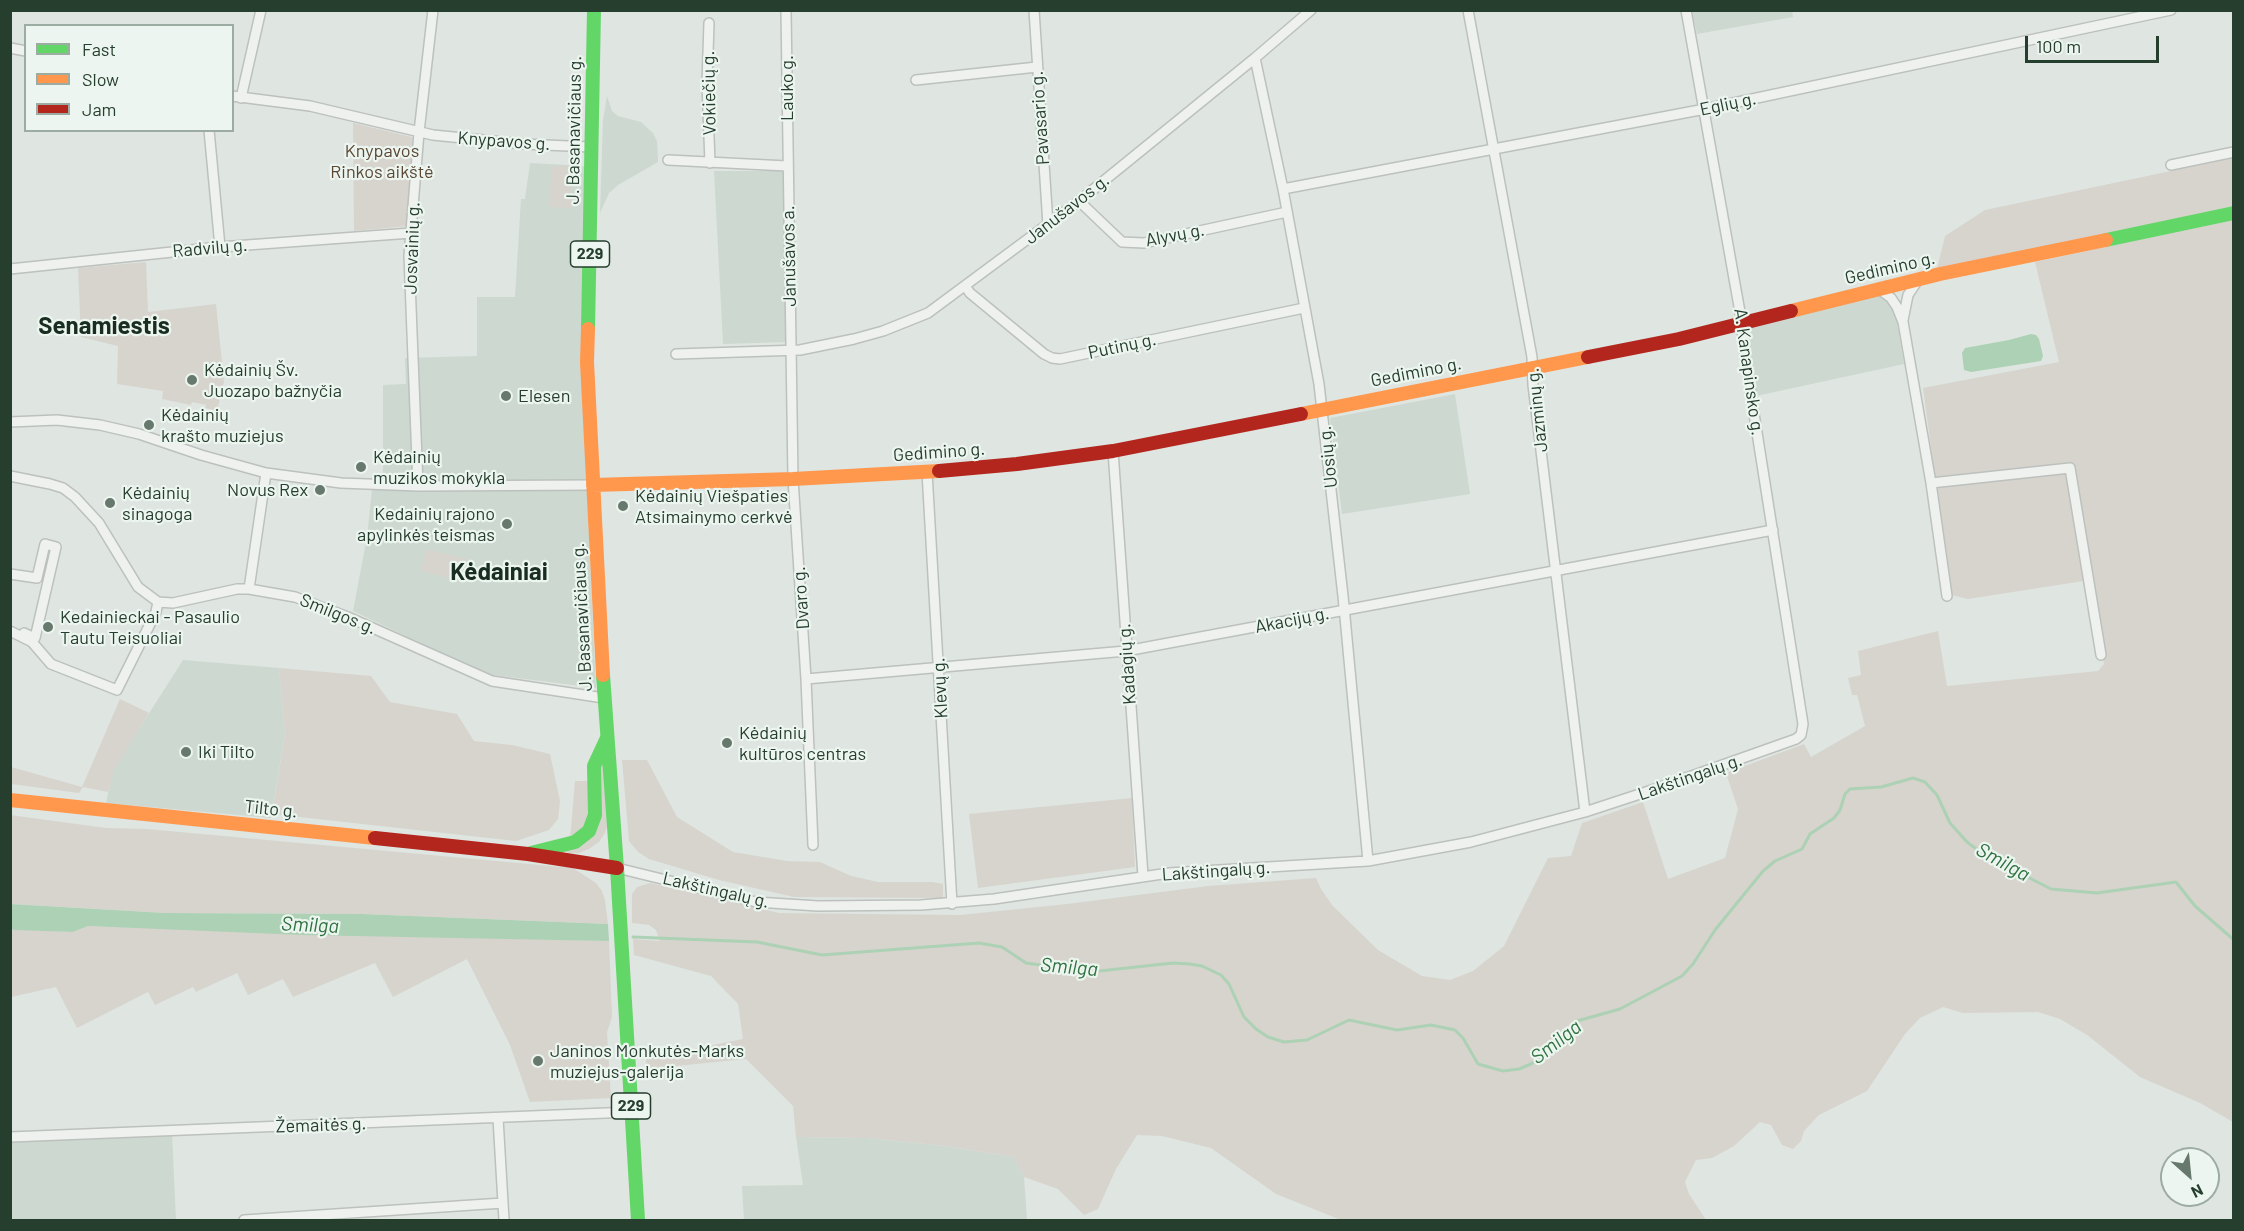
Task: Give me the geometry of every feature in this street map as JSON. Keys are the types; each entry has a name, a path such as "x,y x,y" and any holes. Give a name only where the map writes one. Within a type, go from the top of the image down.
{"main road":[{"name":"J. Basanavičiaus g.","path":"594,10 587,362 604,698 617,868 638,1221"},
{"name":"Gedimino g.","path":"593,484 794,479 927,472 1017,464 1113,450 1679,339 1918,279 2234,213"},
{"name":"Tilto g.","path":"528,854 575,842 589,831 595,815 594,766 607,738"},
{"name":"Tilto g.","path":"10,800 528,854 617,868"}],"street":[{"path":"237,97 261,10"},
{"name":"Josvainių g.","path":"418,486 409,256 419,132 433,10"},
{"name":"Lauko g.","path":"786,10 787,166"},
{"name":"Pavasario g.","path":"1034,10 1048,225"},
{"name":"Janušavos g.","path":"791,350 854,339 907,323 928,313 1079,201 1256,58 1311,10"},
{"name":"Jazminų g.","path":"1468,10 1533,368 1585,812"},
{"name":"A. Kanapinsko g.","path":"1686,10 1740,312 1803,724 1801,735"},
{"name":"Eglių g.","path":"1283,189 1705,109 2171,10"},
{"name":"Vokiečių g.","path":"709,23 707,82 710,163"},
{"name":"Uosių g.","path":"1256,58 1283,189 1323,409 1368,861"},
{"path":"916,80 1036,67"},
{"name":"Knypavos g.","path":"237,97 310,106 433,135 523,144 591,147"},
{"path":"209,132 220,247"},
{"path":"2171,165 2234,152"},
{"path":"668,160 787,166"},
{"name":"Janušavos a.","path":"787,166 791,350"},
{"name":"Alyvų g.","path":"1079,201 1122,242 1144,243 1287,212"},
{"name":"Radvilų g.","path":"10,269 220,247 411,233"},
{"path":"1903,322 1908,295 1918,279"},
{"name":"Putinų g.","path":"965,286 970,293 1044,354 1060,359 1304,308"},
{"path":"1879,289 1891,298 1903,322 1931,483 1947,596"},
{"path":"676,354 791,350"},
{"name":"Dvaro g.","path":"791,350 794,479 813,845"},
{"path":"10,422 57,420 115,428 266,473 341,483 418,486 593,484"},
{"name":"Kadagių g.","path":"1113,450 1143,876"},
{"path":"1931,483 2070,468 2101,655"},
{"name":"Klevų g.","path":"927,472 952,904"},
{"path":"249,589 266,473"},
{"path":"10,476 63,488 75,497 105,532 138,587 158,602 156,612 117,690 51,664 32,642 10,631"},
{"name":"Akacijų g.","path":"806,679 1126,651 1773,530"},
{"path":"10,574 37,578 45,544 56,547 34,638 10,626"},
{"name":"Smilgos g.","path":"158,602 173,603 237,589 296,597 492,681 604,698"},
{"name":"Lakštingalų g.","path":"617,868 756,902 818,906 952,904 1143,876 1368,861 1471,842 1585,812 1711,770 1796,739 1801,735"},
{"name":"Žemaitės g.","path":"10,1137 631,1112"},
{"path":"498,1118 504,1221"},
{"path":"244,1221 503,1203"}],"shaded area":[{"path":"1692,11 1792,11 1793,17 1697,34"},
{"path":"607,96 612,111 618,116 641,122 653,133 657,141 658,162 618,185 609,193 600,213 603,120"},
{"path":"530,163 584,166 587,492 596,688 486,674 353,611 367,537 372,489 383,479 383,385 406,384 405,358 477,356 477,297 515,297 521,199 525,199"},
{"path":"714,171 784,171 787,342 723,344"},
{"path":"1892,292 1904,364 1756,396 1744,328"},
{"path":"1455,394 1470,494 1342,514 1330,418"},
{"path":"183,660 279,668 285,734 271,818 106,803 113,770"},
{"path":"172,1133 176,1220 11,1220 11,1141"},
{"path":"796,1137 867,1138 945,1146 1014,1157 1024,1177 1027,1220 744,1220 742,1186 803,1185"}],"green space":[{"name":"Knypavos Rinkos aikštė","path":"353,123 412,137 408,226 354,231"},
{"path":"2233,158 2233,213 1937,269 1945,236 1985,210"},
{"path":"551,166 568,166 572,172 571,208 550,207"},
{"path":"2233,220 2233,1122 2200,1103 2140,1077 2087,1035 2060,1019 2038,1012 1963,1013 1943,1007 1920,1018 1905,1034 1867,1091 1819,1115 1804,1131 1801,1141 1793,1149 1782,1145 1771,1125 1760,1122 1734,1146 1712,1158 1696,1160 1685,1182 1689,1194 1706,1220 1341,1220 1276,1194 1211,1148 1162,1136 1137,1135 1116,1169 1098,1209 1084,1215 1058,1189 1024,1177 1014,1157 945,1146 867,1138 796,1137 793,1106 746,1059 646,1069 646,1058 743,1039 738,1004 711,976 634,955 633,939 660,941 656,930 649,925 632,923 632,894 637,887 650,883 779,913 960,915 1208,886 1316,878 1332,905 1378,950 1422,976 1450,980 1473,971 1504,946 1548,858 1571,856 1582,823 1643,802 1668,879 1725,858 1738,809 1726,773 1804,744 1811,757 1865,726 1857,695 1852,695 1848,678 1861,675 1858,651 1938,631 1947,686 2098,671 2104,664 2090,580 1968,599 1951,595 1923,388 2059,362 2035,262"},
{"path":"146,262 148,312 216,304 224,382 217,411 205,408 206,405 192,402 191,405 162,399 163,391 117,384 118,346 81,337 78,268"},
{"path":"426,549 467,559 461,581 421,571"},
{"path":"279,668 371,676 390,702 457,714 474,741 512,745 550,754 560,801 558,819 549,830 516,841 272,814 285,734"},
{"path":"120,699 149,713 114,770 108,792 83,787 79,793 11,784 11,767 82,787"},
{"path":"603,753 608,823 605,833 599,842 589,849 579,853 568,853 565,850 570,840 575,781 591,781"},
{"path":"622,760 647,760 677,817 733,852 787,861 820,862 851,876 878,882 943,884 943,898 794,897 719,880 649,859 638,852 629,841"},
{"path":"1132,798 1135,867 978,888 969,814"},
{"path":"10,815 106,828 147,829 573,868 596,883 602,891 608,924 362,914 165,913 11,904"},
{"path":"88,926 609,941 612,1017 607,1032 611,1098 530,1102 510,1045 467,959 393,997 375,963 293,997 283,979 248,995 237,973 196,992 193,987 155,1005 148,992 77,1028 56,987 11,997 10,929 73,932"}],"water":[{"path":"2031,334 2036,335 2039,339 2043,356 2041,361 1971,372 1964,370 1962,353 1965,348"},
{"path":"10,904 165,913 362,914 608,924 609,941 302,935 88,926 73,932 15,930 11,929"}],"waterway":[{"name":"Smilga","path":"633,937 757,942 822,955 979,943 1002,947 1026,963 1090,972 1173,963 1190,964 1202,966 1221,975 1229,984 1244,1017 1268,1037 1284,1042 1307,1040 1349,1020 1397,1030 1431,1025 1455,1030 1463,1038 1478,1064 1503,1071 1519,1069 1531,1064 1577,1021 1620,1009 1682,976 1693,964 1715,930 1763,871 1775,861 1802,849 1810,834 1834,818 1840,810 1845,794 1850,789 1881,787 1913,778 1925,782 1937,795 1950,823 1967,842 1983,854 2051,889 2097,893 2176,882 2195,906 2234,940"}],"traffic: fast":[{"path":"588,329 594,10"},
{"path":"2106,240 2234,213"},
{"path":"603,675 638,1220"},
{"path":"531,853 575,842 589,831 595,815 594,766 607,738"}],"traffic: slow":[{"path":"1791,311 1940,274 2106,240"},
{"path":"588,329 587,362 603,675"},
{"path":"1301,414 1588,357"},
{"path":"593,485 793,479 939,471"},
{"path":"10,800 375,838"}],"traffic: jam":[{"path":"1588,357 1679,339 1791,311"},
{"path":"939,471 1017,464 1113,451 1301,414"},
{"path":"375,838 528,854 617,868"}],"place":[{"name":"Kėdainių Šv. Juozapo bažnyčia","path":"192,380"},
{"name":"Elesen","path":"506,396"},
{"name":"Kėdainių krašto muziejus","path":"149,425"},
{"name":"Kėdainių muzikos mokykla","path":"361,467"},
{"name":"Novus Rex","path":"320,490"},
{"name":"Kėdainių sinagoga","path":"110,503"},
{"name":"Kėdainių Viešpaties Atsimainymo cerkvė","path":"623,506"},
{"name":"Kedainių rajono apylinkės teismas","path":"507,524"},
{"name":"Kedainieckai - Pasaulio Tautu Teisuoliai","path":"48,627"},
{"name":"Kėdainių kultūros centras","path":"727,743"},
{"name":"Iki Tilto","path":"186,752"},
{"name":"Janinos Monkutės-Marks muziejus-galerija","path":"538,1061"}],"district":[{"name":"Senamiestis","path":"104,326"},
{"name":"Kėdainiai","path":"499,572"}]}
